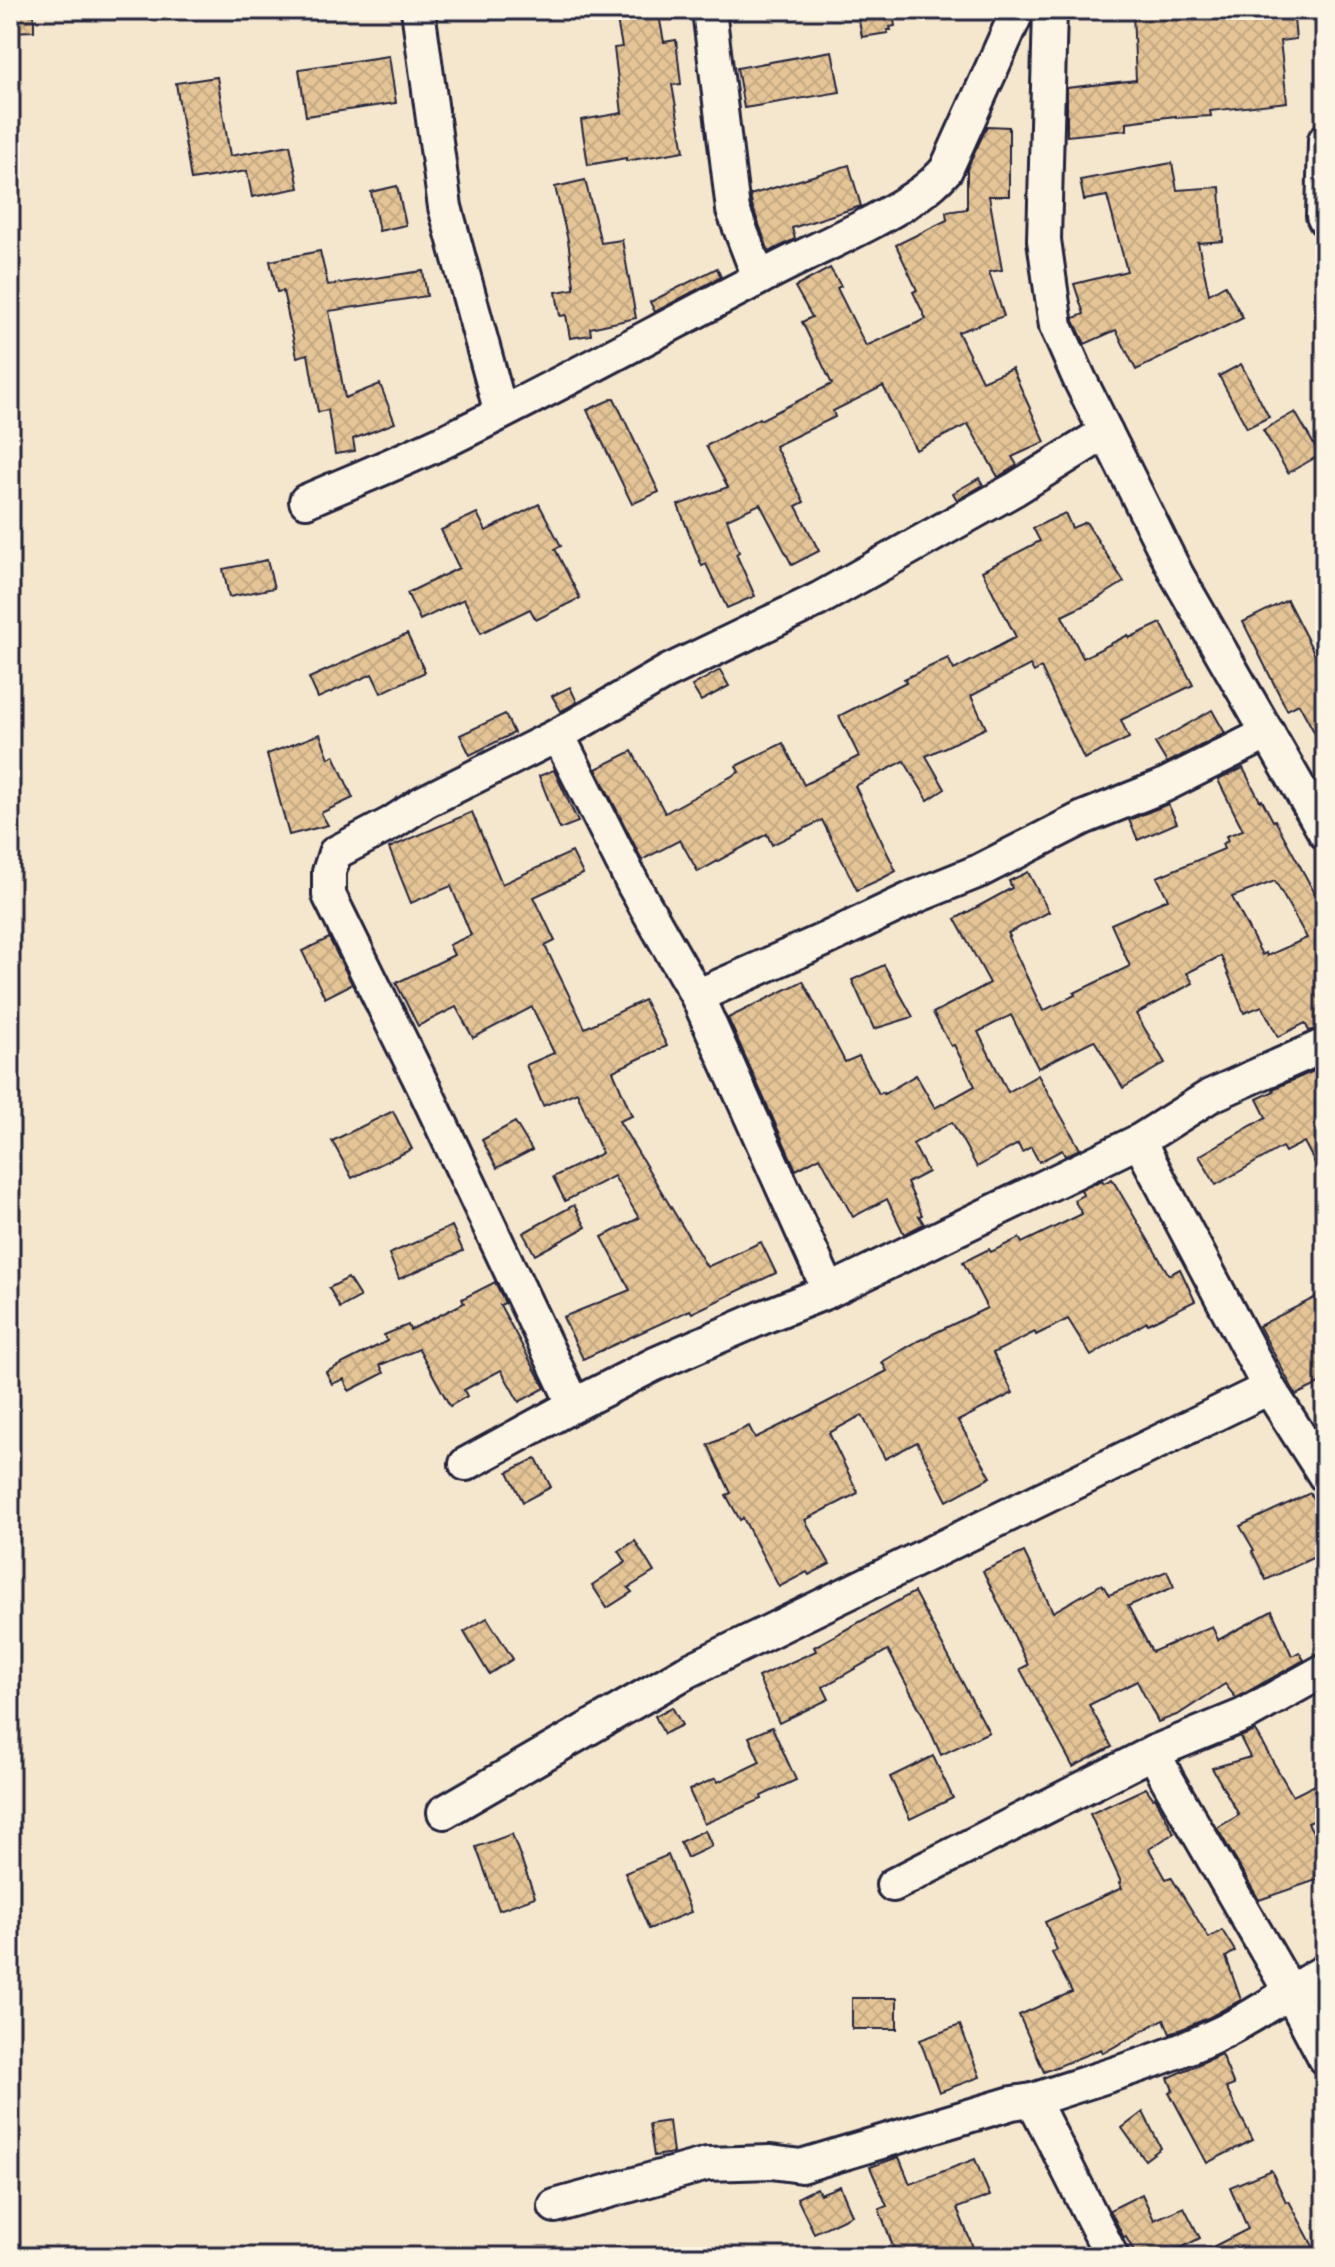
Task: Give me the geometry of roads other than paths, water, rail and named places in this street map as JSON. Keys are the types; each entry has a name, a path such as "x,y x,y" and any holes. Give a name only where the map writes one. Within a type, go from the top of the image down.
{"street":[{"path":"418,10 445,207 501,413"},
{"path":"709,10 733,210 759,278"},
{"path":"306,501 501,413 839,239 932,187 946,170 1018,10"},
{"path":"1050,10 1044,240 1056,326 1177,575 1325,833"},
{"path":"1325,140 1325,220"},
{"path":"574,1405 329,895 329,872 335,853 424,802 558,735 667,672 819,599 1015,489 1106,432"},
{"path":"697,996 979,871 1083,818 1163,786 1268,733"},
{"path":"558,735 634,886 697,996 829,1291"},
{"path":"466,1464 655,1364 829,1291 1139,1141 1210,1096 1325,1045"},
{"path":"1139,1141 1269,1388 1325,1476"},
{"path":"444,1812 686,1672 1269,1388"},
{"path":"893,1885 1154,1752 1244,1715 1325,1670"},
{"path":"1154,1752 1325,2058"},
{"path":"555,2206 707,2164 771,2162 801,2166 1012,2103 1033,2100 1184,2049 1249,2018 1289,1990 1325,1971"},
{"path":"1033,2100 1112,2257"}]}
